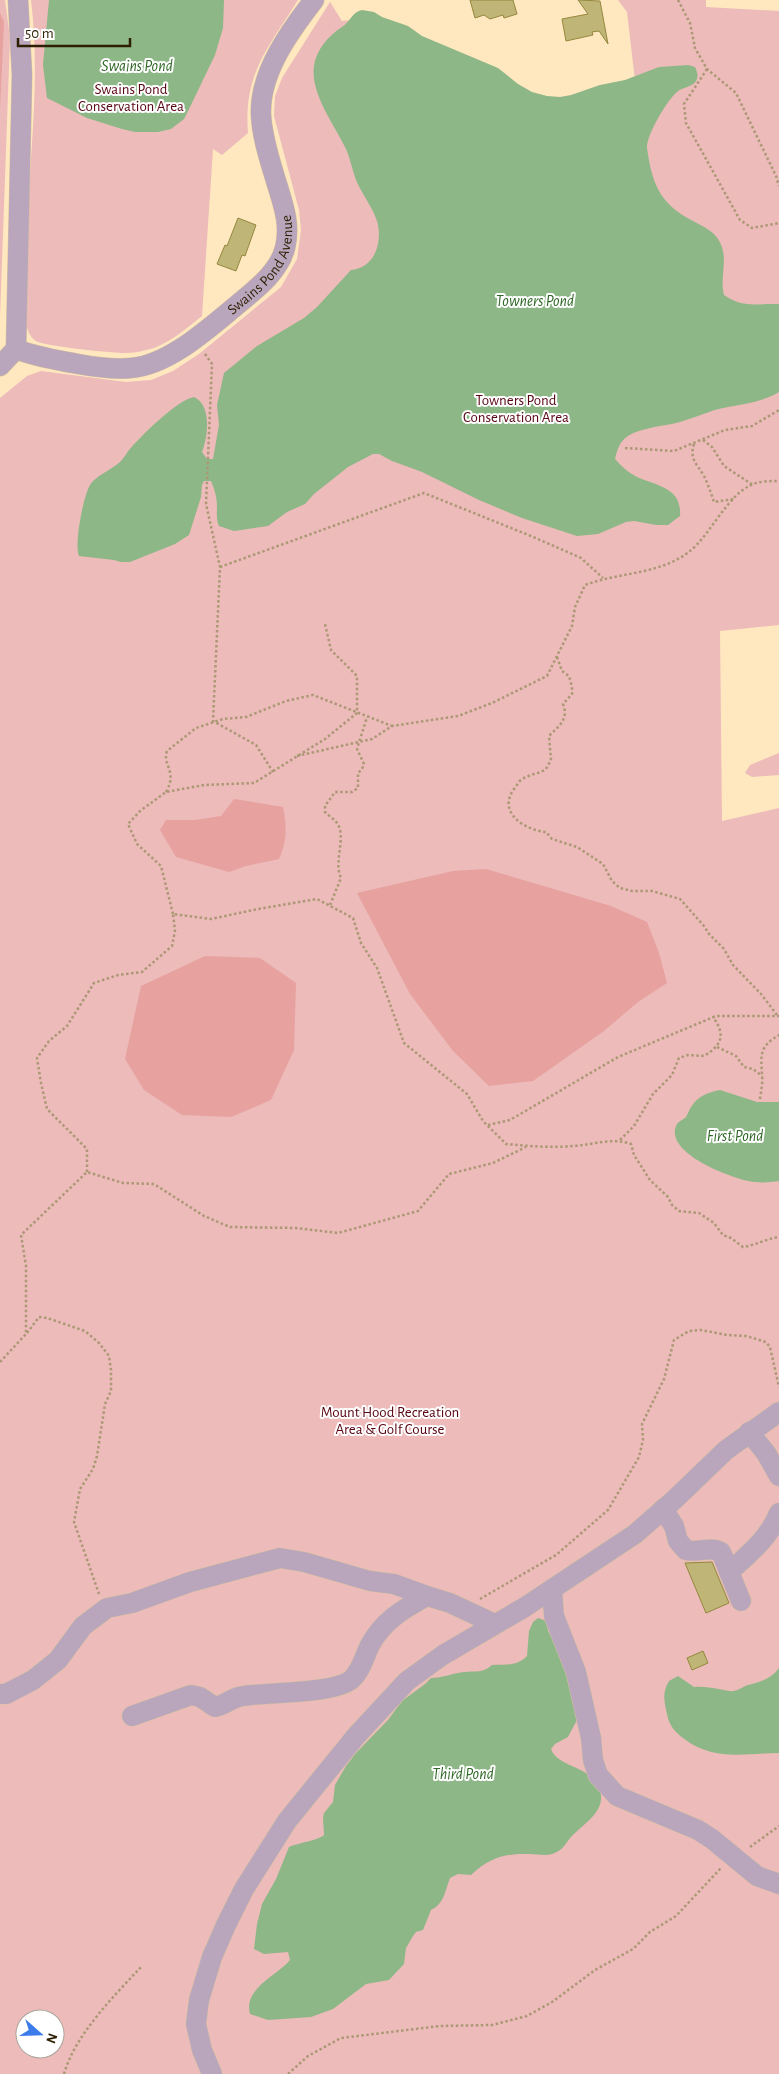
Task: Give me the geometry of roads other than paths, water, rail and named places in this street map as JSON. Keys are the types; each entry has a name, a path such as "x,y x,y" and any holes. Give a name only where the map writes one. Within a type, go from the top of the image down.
{"street":[{"path":"0,366 16,349 22,83 18,0"},
{"name":"Swains Pond Avenue","path":"16,349 42,358 87,365 118,368 139,367 168,355 194,340 257,288 272,272 285,249 288,226 262,122 262,102 272,66 293,29 314,0"},
{"path":"212,2074 202,2050 196,2014 212,1957 226,1925 255,1872 287,1821 356,1736 408,1681 443,1655 552,1590 635,1534 749,1432 779,1412"},
{"path":"749,1432 766,1454 779,1476"},
{"path":"663,1509 674,1526 681,1546 692,1552 708,1549 719,1550 741,1601"},
{"path":"729,1572 758,1546 774,1527 779,1512"},
{"path":"0,1694 6,1694 33,1680 58,1660 83,1626 107,1608 132,1603 190,1582 280,1558 304,1562 370,1581 394,1584 454,1605 495,1624"},
{"path":"552,1590 554,1616 576,1672 591,1738 593,1760 598,1776 617,1796 698,1830 757,1876 779,1884"},
{"path":"132,1716 191,1695 200,1697 215,1707 239,1696 316,1689 348,1682 358,1672 370,1645 381,1628 391,1618 427,1596"}],"water":[{"name":"Swains Pond","path":"49,0 224,0 223,28 215,55 184,119 171,129 158,132 135,132 87,118 47,98 43,65"},
{"name":"Towners Pond","path":"362,10 374,12 382,17 408,26 422,36 498,68 518,84 532,92 547,96 560,97 571,95 600,85 625,80 659,67 688,65 695,67 698,75 696,81 692,85 679,90 668,102 658,118 648,142 649,161 655,182 665,200 682,214 710,231 718,239 724,259 724,295 745,304 779,304 779,392 761,400 721,408 679,422 643,430 623,440 615,459 617,462 637,477 667,489 677,499 680,507 680,516 668,525 634,521 626,522 598,534 577,536 522,518 479,500 422,472 379,454 373,454 348,467 314,494 305,504 287,512 268,526 234,531 219,526 216,499 211,481 204,481 189,535 175,544 130,562 79,556 80,521 87,491 92,482 120,462 142,436 169,411 194,397 200,401 206,414 207,430 202,452 207,459 213,459 219,425 217,405 224,373 257,346 304,318 317,307 351,270 366,264 375,253 379,237 377,221 356,180 345,147 319,97 314,76 315,60 324,44 356,13"},
{"name":"First Pond","path":"720,1090 757,1102 779,1102 779,1181 759,1182 733,1177 703,1163 690,1155 680,1145 675,1135 677,1124 686,1117 691,1107 700,1097"},
{"name":"Third Pond","path":"538,1618 547,1621 548,1631 561,1654 578,1718 568,1737 555,1744 551,1749 560,1760 595,1780 599,1788 601,1802 590,1820 562,1848 552,1854 513,1854 484,1864 471,1875 458,1874 450,1878 441,1901 431,1910 423,1930 416,1932 406,1948 404,1964 389,1980 366,1984 333,2009 311,2017 268,2020 250,2014 249,2005 251,1997 256,1990 290,1960 288,1952 264,1954 254,1949 262,1904 276,1879 289,1847 324,1835 324,1813 333,1802 335,1785 346,1766 388,1720 402,1701 431,1678 483,1670 492,1665 511,1664 523,1660 527,1656 529,1631 533,1622"},
{"path":"779,1668 779,1753 741,1755 706,1750 695,1746 683,1738 671,1725 665,1705 664,1693 669,1681 678,1676 694,1687 732,1691 765,1680"}],"park label":[{"name":"Swains Pond Conservation Area","path":"131,98"},
{"name":"Towners Pond Conservation Area","path":"516,408"},
{"name":"Mount Hood Recreation Area & Golf Course","path":"390,1420"}]}
